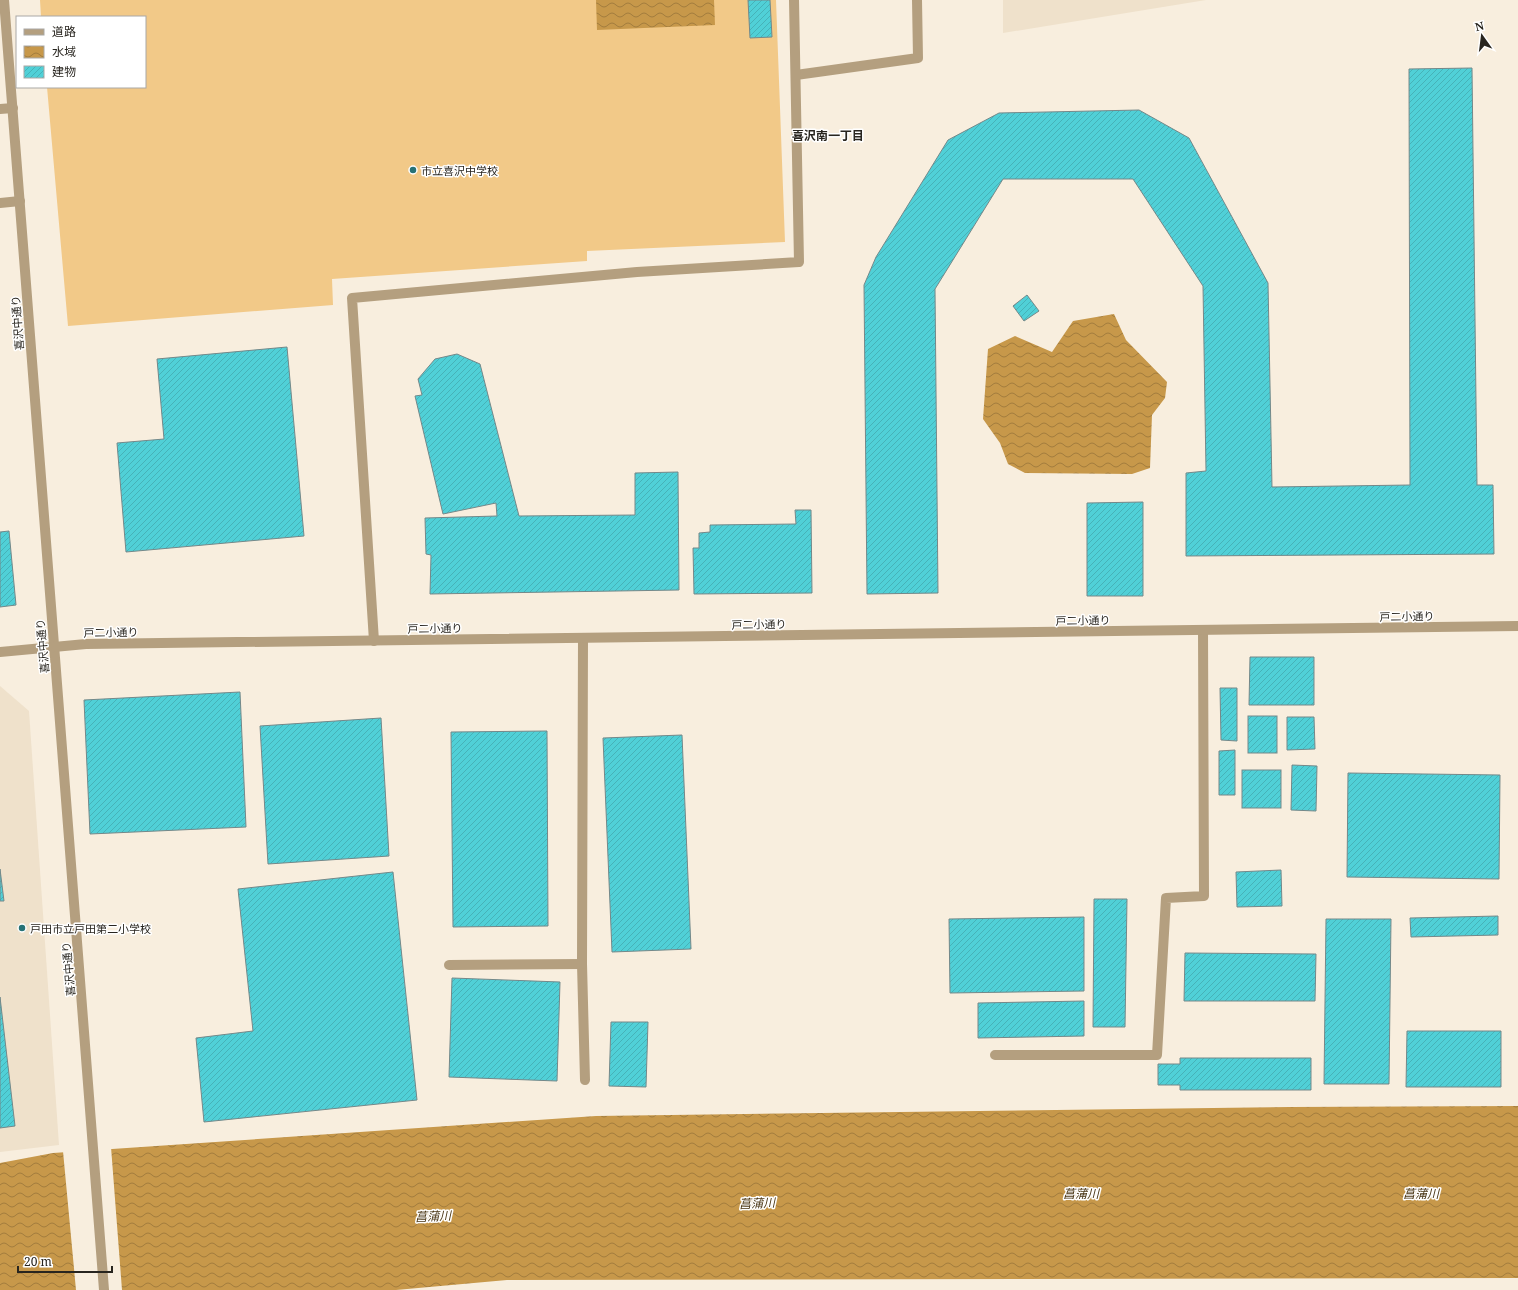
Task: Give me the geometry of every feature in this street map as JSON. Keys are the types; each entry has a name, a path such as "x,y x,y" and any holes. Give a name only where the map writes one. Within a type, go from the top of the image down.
{"street":[{"name":"喜沢中通り","path":"4,0 93,1129 104,1290"},
{"path":"374,640 352,298 637,272 799,262 794,0"},
{"path":"796,75 918,58 917,0"},
{"path":"0,109 13,108"},
{"path":"0,203 20,201"},
{"name":"戸二小通り","path":"0,652 86,644 1518,626"},
{"path":"995,1055 1156,1055 1166,898 1204,896 1203,630"},
{"path":"583,638 582,964 585,1080"},
{"path":"449,965 582,964"}],"shaded area":[{"name":"市立喜沢中学校","path":"40,0 776,0 785,242 587,251 587,261 332,279 333,305 68,326 47,88 146,88 146,16 41,16"},
{"path":"1003,0 1206,0 1003,33"},
{"name":"戸田市立戸田第二小学校","path":"0,686 29,711 59,1145 0,1152"}],"water":[{"path":"596,0 714,0 715,25 597,30"},
{"path":"1114,314 1126,340 1167,382 1165,398 1152,415 1150,468 1132,474 1025,473 1008,464 1000,443 983,419 988,349 1015,336 1052,352 1073,321"},
{"name":"菖蒲川","path":"1518,1106 1518,1278 507,1280 396,1290 0,1290 0,1163 53,1153 596,1116 1290,1107"}],"pier":[{"path":"111,1147 122,1290 76,1290 63,1151"}],"building":[{"path":"748,0 770,0 772,37 750,38"},
{"path":"1472,68 1477,485 1493,485 1494,554 1186,556 1186,473 1206,471 1203,286 1133,179 1003,179 935,289 938,593 867,594 864,285 876,257 948,140 999,113 1139,110 1189,138 1268,283 1272,487 1410,485 1409,69"},
{"path":"1027,295 1039,311 1024,321 1013,306"},
{"path":"287,347 304,536 126,552 117,443 164,439 157,359"},
{"path":"457,354 480,364 519,516 635,515 635,473 678,472 679,590 430,594 431,555 426,554 425,518 497,516 496,503 443,514 415,396 422,395 418,379 435,359"},
{"path":"1143,502 1143,596 1087,596 1087,503"},
{"path":"795,510 811,510 812,593 694,594 693,548 699,548 699,533 710,532 710,525 796,524"},
{"path":"9,531 16,605 0,607 0,532"},
{"path":"1250,657 1314,657 1314,705 1249,705"},
{"path":"1220,688 1237,688 1237,741 1221,740"},
{"path":"240,692 246,827 90,834 84,700"},
{"path":"1248,716 1277,716 1277,753 1248,753"},
{"path":"1287,717 1314,717 1315,749 1287,750"},
{"path":"381,718 389,856 268,864 260,726"},
{"path":"547,731 548,926 453,927 451,732"},
{"path":"682,735 691,949 612,952 603,738"},
{"path":"1235,750 1235,795 1219,795 1219,751"},
{"path":"1292,765 1317,766 1316,811 1291,810"},
{"path":"1242,770 1281,770 1281,808 1242,808"},
{"path":"1348,773 1500,775 1499,879 1347,877"},
{"path":"0,869 4,901 0,901"},
{"path":"1281,870 1282,906 1237,907 1236,872"},
{"path":"393,872 417,1100 204,1122 196,1038 253,1031 238,889"},
{"path":"1094,899 1127,899 1125,1027 1093,1027"},
{"path":"1498,916 1498,935 1411,937 1410,918"},
{"path":"1084,917 1084,991 950,993 949,919"},
{"path":"1326,919 1391,919 1389,1084 1324,1084"},
{"path":"1185,953 1316,954 1315,1001 1184,1001"},
{"path":"452,978 560,982 557,1081 449,1077"},
{"path":"0,997 15,1126 0,1128"},
{"path":"1084,1001 1084,1036 978,1038 978,1003"},
{"path":"611,1022 648,1022 646,1087 609,1086"},
{"path":"1407,1031 1501,1031 1501,1087 1406,1087"},
{"path":"1180,1058 1311,1058 1311,1090 1180,1090 1180,1085 1158,1085 1158,1064 1180,1064"}],"place":[{"name":"市立喜沢中学校","path":"413,170"},
{"name":"戸田市立戸田第二小学校","path":"22,928"}],"district":[{"name":"喜沢南一丁目","path":"828,135"}]}
